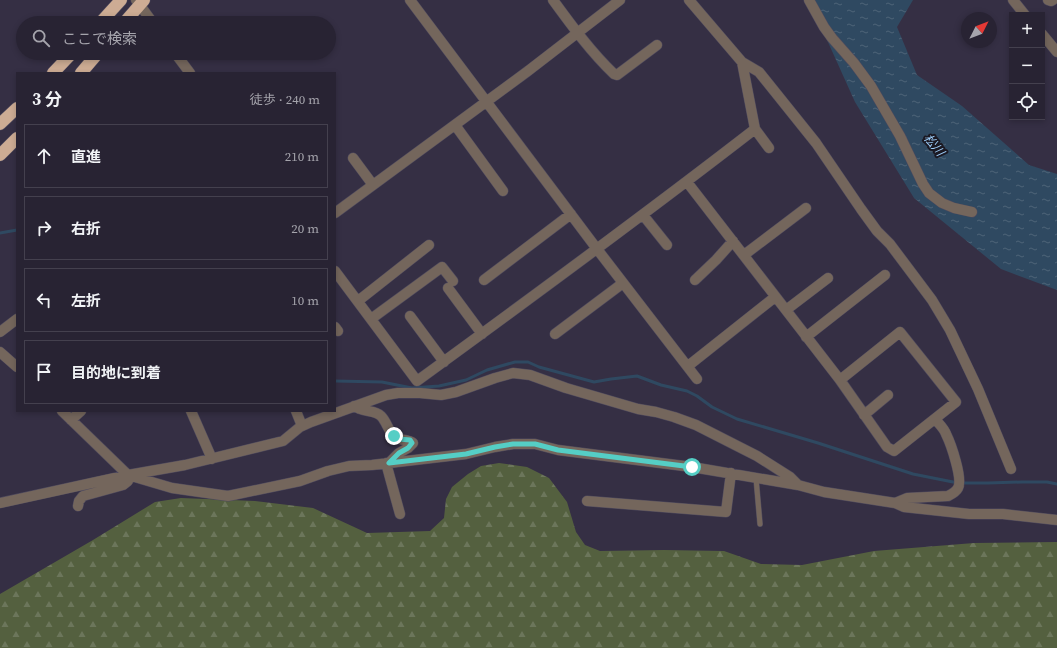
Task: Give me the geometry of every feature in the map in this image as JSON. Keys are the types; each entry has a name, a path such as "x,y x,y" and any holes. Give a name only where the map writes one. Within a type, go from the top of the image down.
{"highway":[{"path":"106,16 121,0"},
{"path":"129,16 140,2"},
{"path":"54,72 65,60"},
{"path":"82,72 92,60"},
{"path":"0,124 16,109"},
{"path":"0,155 16,139"}],"street":[{"path":"410,0 597,249 697,379"},
{"path":"552,0 598,59 614,74 617,75 657,45"},
{"path":"336,212 528,71 620,0"},
{"path":"689,0 742,62 759,72 816,143 861,210 877,231 890,244 932,300 950,330 972,376 1011,469"},
{"path":"809,0 824,27 871,86 900,136 923,184 929,193 948,206 972,212"},
{"path":"1013,0 1023,12"},
{"path":"1048,0 1052,0"},
{"path":"140,2 149,16"},
{"path":"1045,38 1057,52"},
{"path":"180,60 189,72"},
{"path":"742,62 755,129 769,148"},
{"path":"455,125 503,191"},
{"path":"417,381 643,215 755,129"},
{"path":"353,158 373,185"},
{"path":"687,182 840,380 887,447 894,451 956,402 900,332 840,380"},
{"path":"744,255 806,208"},
{"path":"484,280 571,214"},
{"path":"643,215 668,245"},
{"path":"695,280 733,241"},
{"path":"358,301 429,245"},
{"path":"371,318 442,267 450,285 482,334"},
{"path":"336,272 417,381 420,393"},
{"path":"806,337 885,275"},
{"path":"786,310 828,278"},
{"path":"555,334 623,283"},
{"path":"688,366 776,297"},
{"path":"410,316 444,362"},
{"path":"0,332 16,320"},
{"path":"0,352 16,366"},
{"path":"0,503 128,475 185,465 283,441 302,426 386,395 398,393 420,393 441,395 456,392 513,373 530,375 566,388 638,409 674,417 696,425 757,456 790,477 798,485"},
{"path":"864,415 888,395"},
{"path":"354,406 360,409 376,412 381,416 394,436 399,439 410,440 412,443 408,448 387,463"},
{"path":"63,412 128,475 172,488 228,496 300,481 328,471 349,466 466,454 507,445 535,444 558,450 731,473 798,485 824,492 895,503 904,507 969,514 1003,514 1057,520"},
{"path":"71,420 80,412"},
{"path":"192,412 212,459"},
{"path":"296,412 302,426"},
{"path":"895,503 907,498 948,496 958,489 960,481 953,453 946,433 935,419"},
{"path":"387,463 400,514"},
{"path":"587,502 726,512 731,473"},
{"path":"78,506 83,496 123,485 128,481 128,475"}],"lane":[{"path":"756,478 760,524"}],"green space":[{"path":"499,463 527,467 549,478 567,502 576,532 585,545 600,551 724,551 761,564 802,565 874,551 974,543 1057,542 1057,648 0,648 0,594 155,502 181,498 255,501 313,508 367,533 430,531 444,518 446,499 452,487 481,466"}],"water":[{"name":"松川","path":"809,0 913,0 897,27 917,75 962,106 1029,165 1057,174 1057,290 1001,269 914,198 855,102"}],"waterway":[{"path":"0,233 16,230"},
{"path":"336,381 382,382 412,388 439,386 466,380 487,370 515,362 528,362 539,367 594,382 637,376 661,385 687,391 712,407 737,419 818,443 913,474 958,483 1047,482 1057,484"}],"route":[{"path":"394,436 399,439 410,440 412,443 389,463 466,454 513,444 535,444 558,450 692,467"}]}
